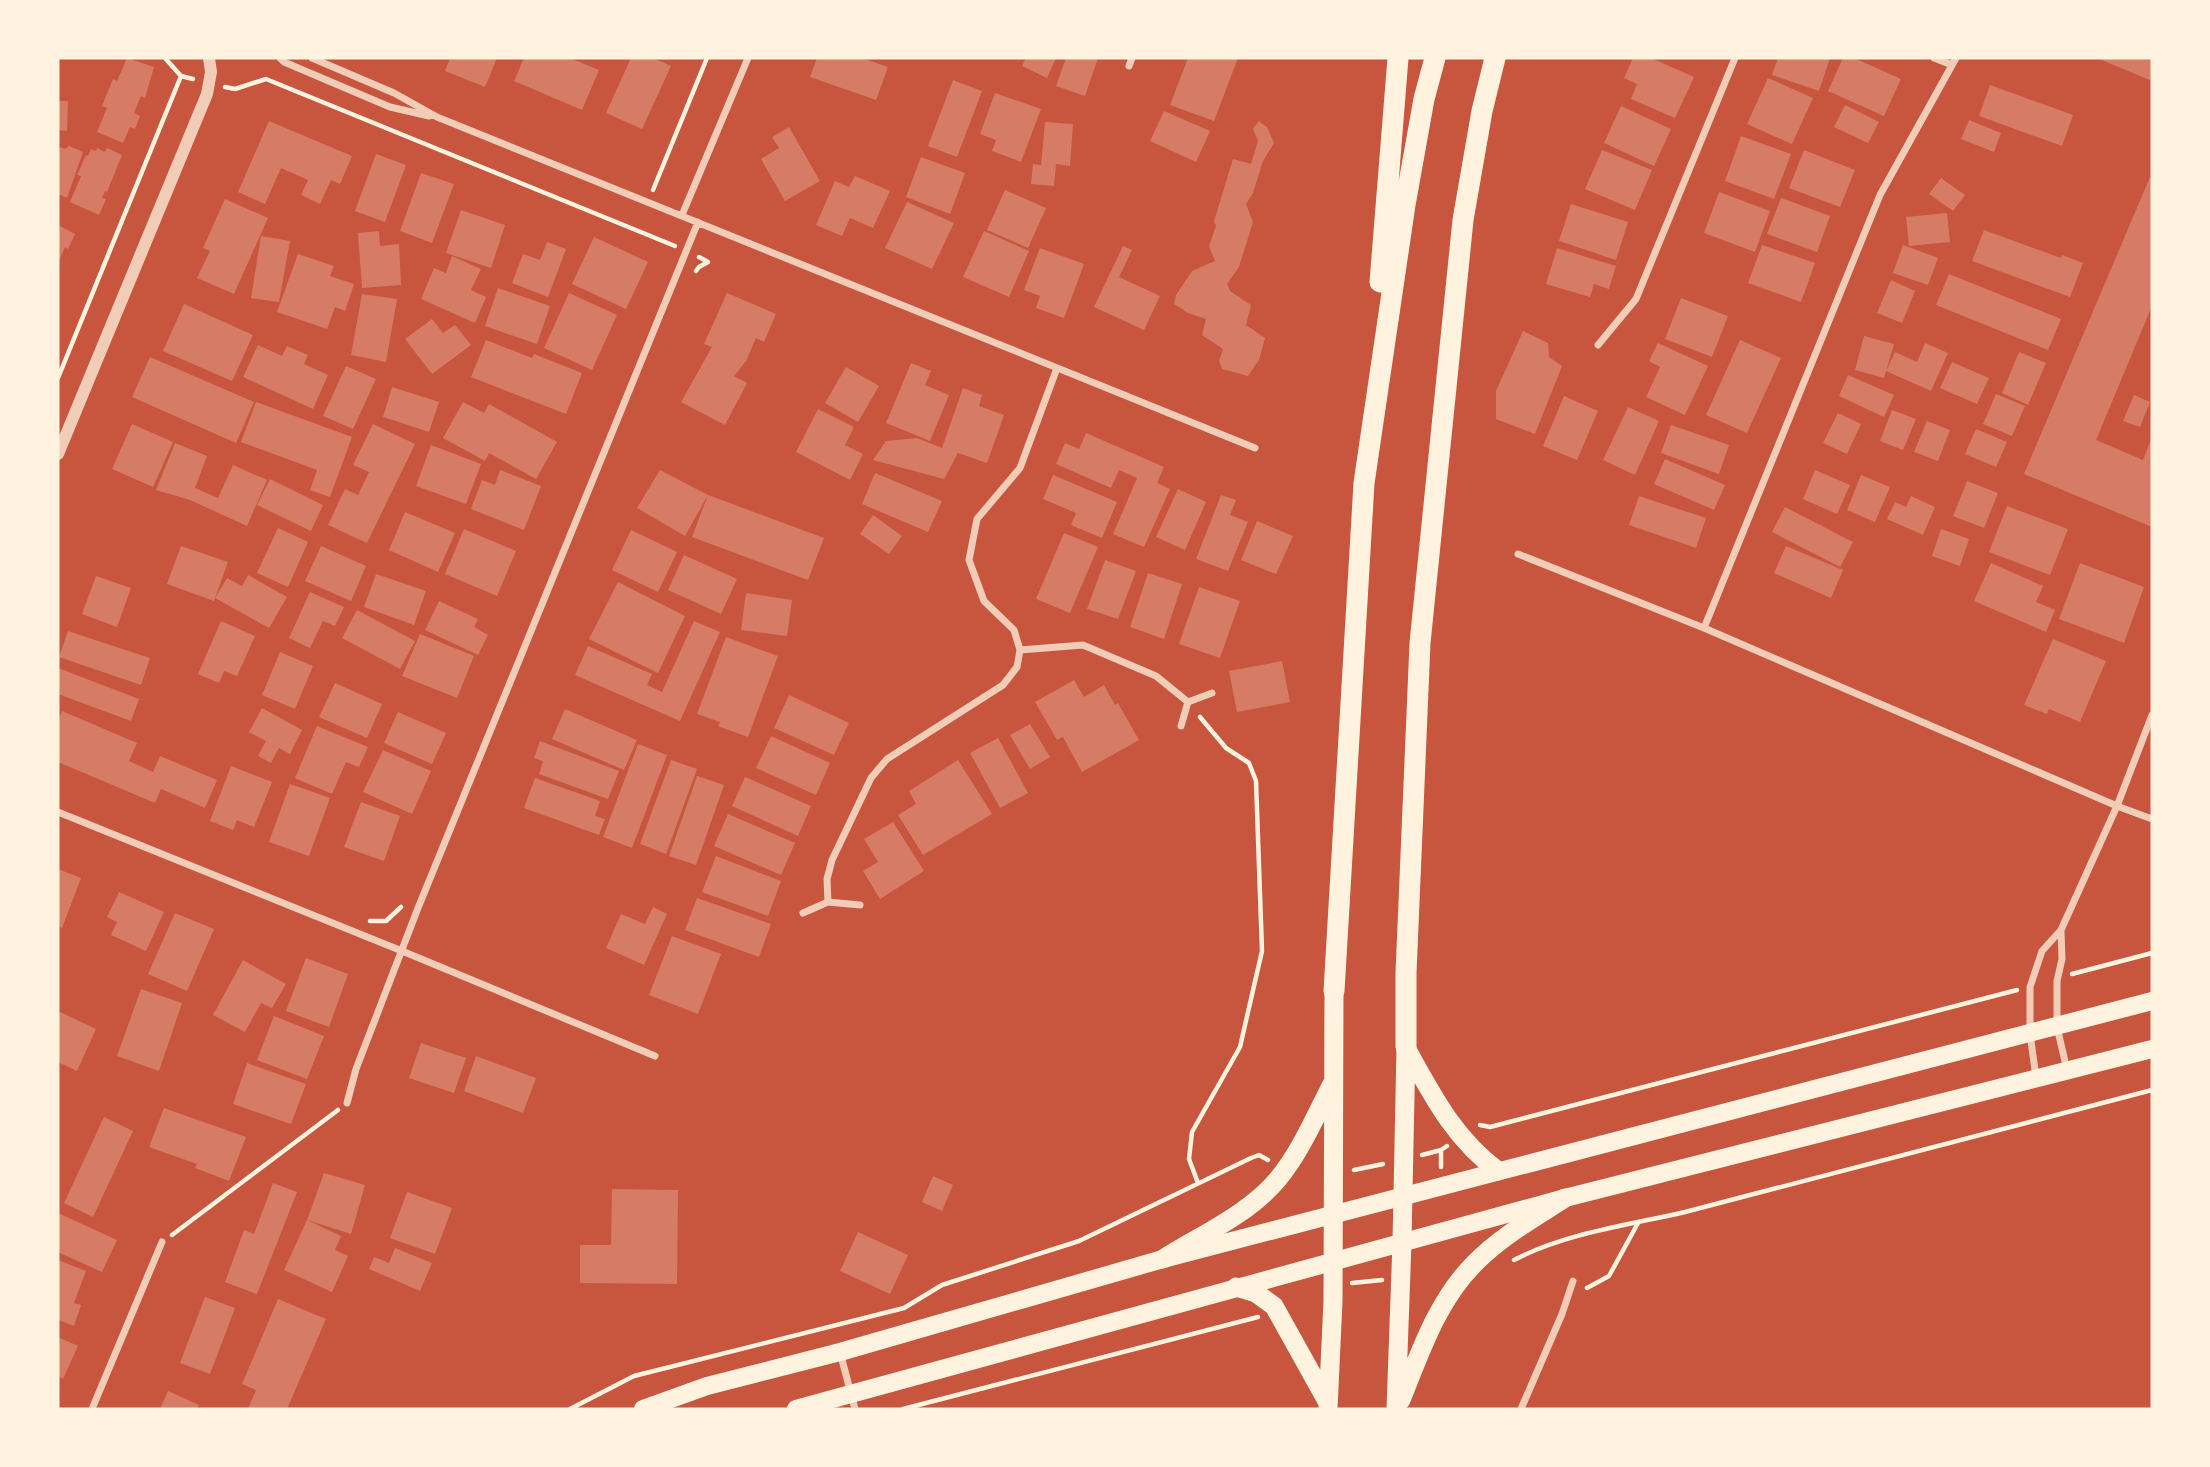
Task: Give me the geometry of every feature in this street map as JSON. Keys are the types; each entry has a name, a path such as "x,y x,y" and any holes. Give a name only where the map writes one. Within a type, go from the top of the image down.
{"highway":[{"path":"1328,1406 1333,1286 1334,991 1364,483 1398,58"},
{"path":"1364,483 1405,205 1424,99 1436,58"},
{"path":"1396,1409 1404,1159 1406,973 1420,643 1461,233 1482,111 1495,58"},
{"path":"1482,111 1502,58"},
{"path":"1406,1047 1442,1113 1476,1155 1498,1171"},
{"path":"1163,1259 1265,1193 1284,1171 1334,1081"},
{"path":"1396,1409 1434,1322 1454,1287 1493,1247 1565,1198"},
{"path":"1236,1287 1256,1293 1274,1306 1328,1406"}],"main road":[{"path":"643,1409 707,1386 840,1352 1333,1213 2152,1001"},
{"path":"796,1409 853,1402 1333,1260 1565,1198 2152,1049"}],"street":[{"path":"58,454 208,89 209,58"},
{"path":"280,58 390,107 437,117"},
{"path":"312,58 394,93 437,117 1255,448"},
{"path":"682,215 748,58"},
{"path":"1129,66 1132,58"},
{"path":"1598,345 1636,299 1735,58"},
{"path":"1704,628 1880,195 1954,61 1934,58"},
{"path":"347,1103 356,1069 418,908 698,222"},
{"path":"828,902 827,879 832,860 871,778 887,759 1003,685 1017,667 1020,650 1014,629 984,601 969,560 977,519 1020,468 1057,368"},
{"path":"1518,554 1704,628 2116,806 2152,819"},
{"path":"1020,650 1083,645 1156,676 1188,702"},
{"path":"1188,702 1212,693"},
{"path":"1181,726 1188,702"},
{"path":"2036,1078 2030,1034 2030,987 2042,951 2061,930 2116,806 2152,715"},
{"path":"58,812 655,1056"},
{"path":"803,913 828,902 860,905"},
{"path":"2061,930 2062,958 2057,981 2057,1027 2067,1070"},
{"path":"92,1409 162,1242"},
{"path":"1521,1409 1562,1314 1573,1281"},
{"path":"840,1352 853,1402"}],"path":[{"path":"165,58 181,76 208,89 235,89 266,79 637,229 708,261 694,274"},
{"path":"637,229 707,58"},
{"path":"58,379 181,76"},
{"path":"1188,702 1226,748 1249,763 1256,781 1262,951 1240,1047 1192,1132 1189,1159 1198,1183"},
{"path":"359,917 370,922 386,921 396,914 403,904 418,908"},
{"path":"2057,981 2076,972 2152,953"},
{"path":"1333,1175 1441,1150 1475,1125 1490,1127 2030,987"},
{"path":"1507,1265 1517,1258 1557,1243 2152,1090"},
{"path":"162,1242 347,1103"},
{"path":"570,1409 634,1376 904,1307 942,1285 1079,1241 1259,1156 1284,1171"},
{"path":"1569,1291 1584,1289 1609,1276 1638,1223"},
{"path":"1333,1286 1401,1278"},
{"path":"903,1409 1252,1320"}],"building":[{"path":"127,58 154,67 145,98 141,96 134,113 140,116 135,129 130,127 123,143 97,132 107,108 102,106 113,79 117,81"},
{"path":"450,58 497,58 485,87 445,71"},
{"path":"524,58 570,58 599,70 582,110 514,81"},
{"path":"631,58 653,58 671,66 642,129 606,113"},
{"path":"817,58 862,58 888,67 876,100 810,77"},
{"path":"1026,58 1056,58 1047,78 1022,66"},
{"path":"1066,58 1098,58 1085,96 1056,86"},
{"path":"1188,58 1238,58 1214,121 1170,105"},
{"path":"1633,58 1651,58 1694,77 1675,118 1631,99 1637,84 1624,78"},
{"path":"1778,58 1830,58 1819,91 1772,75"},
{"path":"1843,58 1854,58 1901,79 1884,116 1828,91"},
{"path":"2097,58 2152,58 2152,81"},
{"path":"1768,78 1813,98 1792,144 1747,124"},
{"path":"953,80 982,91 957,157 928,146"},
{"path":"1990,85 2073,115 2062,146 1979,116"},
{"path":"995,93 1041,109 1021,162 992,151 996,140 980,134"},
{"path":"58,101 68,101 67,131 58,130"},
{"path":"1845,105 1879,122 1868,143 1834,127"},
{"path":"1621,106 1671,129 1654,166 1604,143"},
{"path":"1164,111 1210,131 1196,162 1150,141"},
{"path":"1969,120 2001,133 1994,152 1961,139"},
{"path":"269,121 352,156 340,184 331,180 320,204 301,195 308,180 281,168 265,204 238,192"},
{"path":"1259,121 1267,127 1274,143 1263,161 1253,193 1246,204 1253,222 1239,267 1227,284 1230,291 1251,305 1246,325 1265,338 1259,360 1248,376 1222,369 1219,361 1223,349 1202,335 1206,319 1188,313 1174,304 1176,295 1192,271 1215,261 1209,246 1233,159 1251,164 1258,141 1253,129"},
{"path":"1045,122 1073,124 1070,166 1056,164 1054,186 1031,184 1033,164 1041,165"},
{"path":"789,127 820,181 785,201 761,159 779,148 772,137"},
{"path":"1741,136 1791,154 1774,199 1725,181"},
{"path":"69,146 83,152 67,198 58,194 58,151 60,147 65,149"},
{"path":"97,148 105,152 107,148 122,155 102,198 106,199 99,215 70,202 86,155 88,156 91,149 96,151"},
{"path":"1602,150 1652,170 1635,210 1585,189"},
{"path":"1804,150 1855,170 1840,207 1789,188"},
{"path":"376,154 406,165 385,222 355,211"},
{"path":"921,157 965,173 950,214 906,197"},
{"path":"421,173 454,184 432,243 400,231"},
{"path":"855,176 890,191 873,228 850,218 842,236 816,225 835,181 849,187"},
{"path":"2150,177 2152,306 2096,440 2143,460 2152,437 2152,527 2024,474"},
{"path":"1941,178 1965,195 1953,211 1929,194"},
{"path":"1005,190 1046,208 1028,248 987,230"},
{"path":"1719,192 1770,211 1755,252 1704,233"},
{"path":"1781,198 1830,216 1817,252 1767,234"},
{"path":"225,199 268,218 234,294 197,278 210,251 203,248"},
{"path":"907,202 954,223 932,269 885,248"},
{"path":"1571,204 1628,222 1616,260 1559,241"},
{"path":"461,210 505,225 491,268 446,253"},
{"path":"1947,213 1950,242 1909,246 1906,217"},
{"path":"58,225 75,234 58,263"},
{"path":"1984,230 2061,258 2062,255 2083,263 2070,297 1972,261"},
{"path":"379,231 380,246 399,244 401,285 362,288 358,233"},
{"path":"984,231 1029,251 1009,297 963,277"},
{"path":"261,236 290,241 279,302 251,298"},
{"path":"594,237 648,262 626,309 572,284"},
{"path":"547,242 566,249 548,297 512,283 523,254 540,260"},
{"path":"1762,245 1815,263 1801,302 1748,283"},
{"path":"1903,245 1938,258 1928,285 1893,273"},
{"path":"1123,246 1132,250 1119,277 1160,296 1144,330 1094,307"},
{"path":"1040,248 1084,264 1064,318 1036,308 1040,296 1024,290"},
{"path":"1557,248 1616,266 1609,289 1594,284 1590,297 1546,284"},
{"path":"298,254 334,266 330,276 354,284 345,311 335,307 327,329 277,312"},
{"path":"452,256 481,269 471,290 486,297 475,323 421,299 434,268 446,273"},
{"path":"1949,274 2061,319 2048,350 1936,305"},
{"path":"1891,280 1915,291 1902,323 1877,313"},
{"path":"498,288 550,306 537,344 485,326"},
{"path":"569,293 617,315 592,370 544,348"},
{"path":"727,293 776,314 764,342 756,338 746,361 734,376 747,383 725,425 681,402 712,347 704,344"},
{"path":"362,294 397,299 386,362 351,355"},
{"path":"1681,298 1728,316 1712,357 1665,339"},
{"path":"184,304 253,335 232,381 163,351"},
{"path":"432,319 443,333 455,325 471,345 432,374 405,339"},
{"path":"1523,331 1548,343 1549,357 1562,366 1535,434 1496,419 1496,391"},
{"path":"1864,336 1894,344 1884,378 1855,370"},
{"path":"486,340 532,358 534,354 582,373 566,414 471,377"},
{"path":"1740,340 1781,358 1747,433 1706,415"},
{"path":"1658,343 1708,366 1685,415 1646,397 1660,367 1649,361"},
{"path":"1925,343 1948,353 1931,391 1886,371 1895,352 1917,362"},
{"path":"258,345 282,356 287,346 308,355 304,364 328,375 313,409 243,377"},
{"path":"2019,352 2046,363 2028,405 2002,393"},
{"path":"150,357 254,402 236,443 132,397"},
{"path":"1952,362 1989,378 1977,404 1940,388"},
{"path":"911,363 931,371 925,385 949,395 930,441 886,423"},
{"path":"346,366 376,379 353,429 323,416"},
{"path":"846,367 879,386 858,422 825,403"},
{"path":"1848,375 1894,395 1884,417 1839,396"},
{"path":"392,387 439,402 429,432 383,417"},
{"path":"963,388 982,395 979,406 1004,415 987,463 958,453 944,479 873,460 886,441 917,438 942,448"},
{"path":"1996,394 2025,406 2012,436 1983,424"},
{"path":"2134,395 2150,402 2140,427 2123,421"},
{"path":"1564,396 1598,411 1577,460 1543,446"},
{"path":"256,402 352,437 330,497 310,490 317,470 241,442"},
{"path":"463,402 484,413 489,404 557,442 536,479 489,453 485,461 443,438"},
{"path":"1628,407 1659,421 1635,475 1603,460"},
{"path":"818,409 854,427 845,445 863,454 850,480 796,452"},
{"path":"1892,410 1916,419 1903,450 1880,441"},
{"path":"1838,413 1861,424 1847,454 1823,443"},
{"path":"1927,421 1950,430 1938,461 1914,452"},
{"path":"132,424 173,442 153,487 112,469"},
{"path":"373,424 415,444 367,543 328,525 345,489 358,495 369,472 353,465"},
{"path":"1671,425 1729,445 1719,474 1661,453"},
{"path":"1976,429 2007,442 1996,467 1965,454"},
{"path":"1086,433 1164,467 1157,483 1170,489 1144,547 1113,534 1137,478 1119,470 1111,488 1056,464 1065,443 1079,449"},
{"path":"175,443 207,456 195,488 218,498 233,465 267,480 247,526 190,500 156,490"},
{"path":"431,445 481,464 466,504 416,486"},
{"path":"1665,459 1725,485 1714,510 1654,484"},
{"path":"500,470 541,486 524,530 471,509 482,480 495,485"},
{"path":"660,470 708,495 685,536 637,508"},
{"path":"1815,470 1850,485 1837,514 1803,499"},
{"path":"875,473 942,501 928,532 862,504"},
{"path":"1053,475 1117,502 1102,538 1071,525 1076,513 1043,499"},
{"path":"1861,475 1890,487 1875,522 1847,510"},
{"path":"270,479 323,505 311,531 257,505"},
{"path":"1967,481 1998,493 1984,528 1953,516"},
{"path":"1178,489 1206,502 1185,550 1156,537"},
{"path":"708,495 824,538 808,580 692,537"},
{"path":"1221,495 1236,500 1230,515 1248,522 1228,571 1196,559"},
{"path":"1639,496 1706,518 1696,548 1629,525"},
{"path":"1911,496 1935,507 1923,535 1887,519 1895,502 1906,507"},
{"path":"2007,506 2068,529 2050,575 1989,552"},
{"path":"1785,507 1853,542 1840,567 1772,532"},
{"path":"405,512 455,533 438,572 389,550"},
{"path":"873,515 902,536 889,554 860,534"},
{"path":"1257,521 1293,536 1276,574 1241,560"},
{"path":"278,528 308,542 288,587 257,573"},
{"path":"464,529 516,551 497,596 445,574"},
{"path":"1941,529 1969,539 1960,566 1932,556"},
{"path":"631,530 677,552 658,592 612,570"},
{"path":"1064,533 1098,547 1070,613 1036,599"},
{"path":"181,546 228,562 214,601 167,584"},
{"path":"321,546 366,566 351,601 305,581"},
{"path":"1786,546 1843,570 1831,598 1774,573"},
{"path":"684,555 737,579 721,614 668,590"},
{"path":"1105,560 1136,571 1118,619 1087,609"},
{"path":"1991,563 2043,586 2036,602 2055,610 2046,632 1974,601"},
{"path":"2080,563 2144,587 2124,643 2059,619"},
{"path":"1148,573 1182,584 1164,639 1130,627"},
{"path":"376,574 426,591 414,625 364,607"},
{"path":"248,575 287,597 269,628 215,598 227,578 242,586"},
{"path":"96,576 131,588 117,627 82,614"},
{"path":"618,582 685,616 658,673 589,639"},
{"path":"1199,587 1240,601 1220,658 1179,644"},
{"path":"310,592 344,607 335,626 323,621 310,648 289,638"},
{"path":"746,593 792,600 787,636 741,630"},
{"path":"439,601 478,619 474,627 488,635 478,655 425,630"},
{"path":"357,610 415,641 400,669 342,638"},
{"path":"221,621 255,636 237,676 224,671 219,683 198,674"},
{"path":"694,621 720,632 680,721 575,675 588,646 652,674 647,685 662,692"},
{"path":"68,631 150,658 141,685 59,657"},
{"path":"420,634 474,656 457,698 402,676"},
{"path":"726,637 778,656 748,737 718,726 720,722 697,714"},
{"path":"2053,639 2106,661 2080,722 2049,709 2047,714 2024,705"},
{"path":"280,652 313,666 295,709 262,695"},
{"path":"1282,661 1290,702 1237,712 1229,671"},
{"path":"58,668 139,699 131,721 58,694"},
{"path":"1074,680 1084,697 1104,685 1115,705 1118,703 1139,740 1082,772 1063,737 1057,740 1035,702"},
{"path":"335,683 382,704 367,738 319,717"},
{"path":"789,695 849,723 834,755 774,728"},
{"path":"262,708 302,730 290,754 279,748 271,763 258,756 266,741 249,732"},
{"path":"565,709 637,740 624,770 552,739"},
{"path":"62,711 137,743 129,761 153,772 160,756 217,780 205,808 161,789 155,803 58,762 58,721"},
{"path":"398,712 446,733 432,764 384,743"},
{"path":"1030,724 1050,757 1030,769 1010,735"},
{"path":"317,726 368,747 359,767 346,762 332,794 295,778"},
{"path":"771,736 830,763 816,795 756,768"},
{"path":"998,738 1028,793 1000,808 970,753"},
{"path":"540,741 619,771 608,799 539,774 543,761 534,758"},
{"path":"638,744 667,755 632,848 603,837"},
{"path":"383,750 431,771 412,814 363,792"},
{"path":"671,760 697,769 666,854 640,844"},
{"path":"958,760 992,814 923,855 898,815 916,804 909,791"},
{"path":"231,766 272,782 254,827 237,820 233,830 210,821"},
{"path":"697,776 724,785 696,865 669,856"},
{"path":"745,777 811,806 798,836 732,806"},
{"path":"535,778 600,801 595,816 605,819 599,835 524,808"},
{"path":"290,784 330,798 309,856 269,842"},
{"path":"361,802 400,816 384,861 344,847"},
{"path":"728,814 795,843 781,875 714,846"},
{"path":"893,822 924,871 880,899 863,871 878,862 864,839"},
{"path":"716,856 781,881 768,916 702,892"},
{"path":"58,869 81,878 62,928 58,926"},
{"path":"119,892 164,912 146,951 111,935 117,922 107,917"},
{"path":"697,898 771,924 759,957 685,930"},
{"path":"653,907 667,914 644,965 606,948 621,914 645,924"},
{"path":"175,913 214,929 187,991 148,974"},
{"path":"672,936 721,954 698,1014 649,995"},
{"path":"306,958 348,974 329,1027 286,1011"},
{"path":"243,960 286,984 272,1008 261,1003 245,1032 213,1015"},
{"path":"141,989 182,1003 159,1071 117,1056"},
{"path":"58,1011 96,1029 77,1071 58,1062"},
{"path":"274,1016 324,1036 307,1079 257,1060"},
{"path":"421,1043 466,1058 454,1093 409,1078"},
{"path":"476,1056 536,1078 523,1113 464,1091"},
{"path":"247,1063 306,1084 291,1124 233,1104"},
{"path":"164,1108 246,1137 229,1181 195,1168 197,1164 149,1147"},
{"path":"104,1117 133,1131 93,1217 64,1203"},
{"path":"324,1173 365,1185 351,1234 307,1220"},
{"path":"933,1176 953,1185 942,1211 922,1202"},
{"path":"273,1183 297,1192 257,1294 225,1282 244,1230 254,1234"},
{"path":"612,1189 678,1190 677,1284 580,1283 580,1245 611,1245"},
{"path":"407,1192 452,1208 435,1254 390,1238"},
{"path":"58,1213 117,1240 102,1272 58,1252"},
{"path":"307,1220 341,1236 335,1250 348,1256 332,1292 284,1270"},
{"path":"858,1232 908,1255 890,1294 840,1271"},
{"path":"395,1248 432,1263 420,1291 369,1269 374,1257 389,1263"},
{"path":"58,1260 86,1271 74,1303 81,1305 74,1326 58,1320"},
{"path":"205,1297 235,1308 210,1374 180,1363"},
{"path":"278,1299 326,1319 287,1409 248,1409 256,1390 242,1384"},
{"path":"58,1337 78,1346 63,1379 58,1376"},
{"path":"168,1391 199,1405 197,1409 160,1409"}]}
